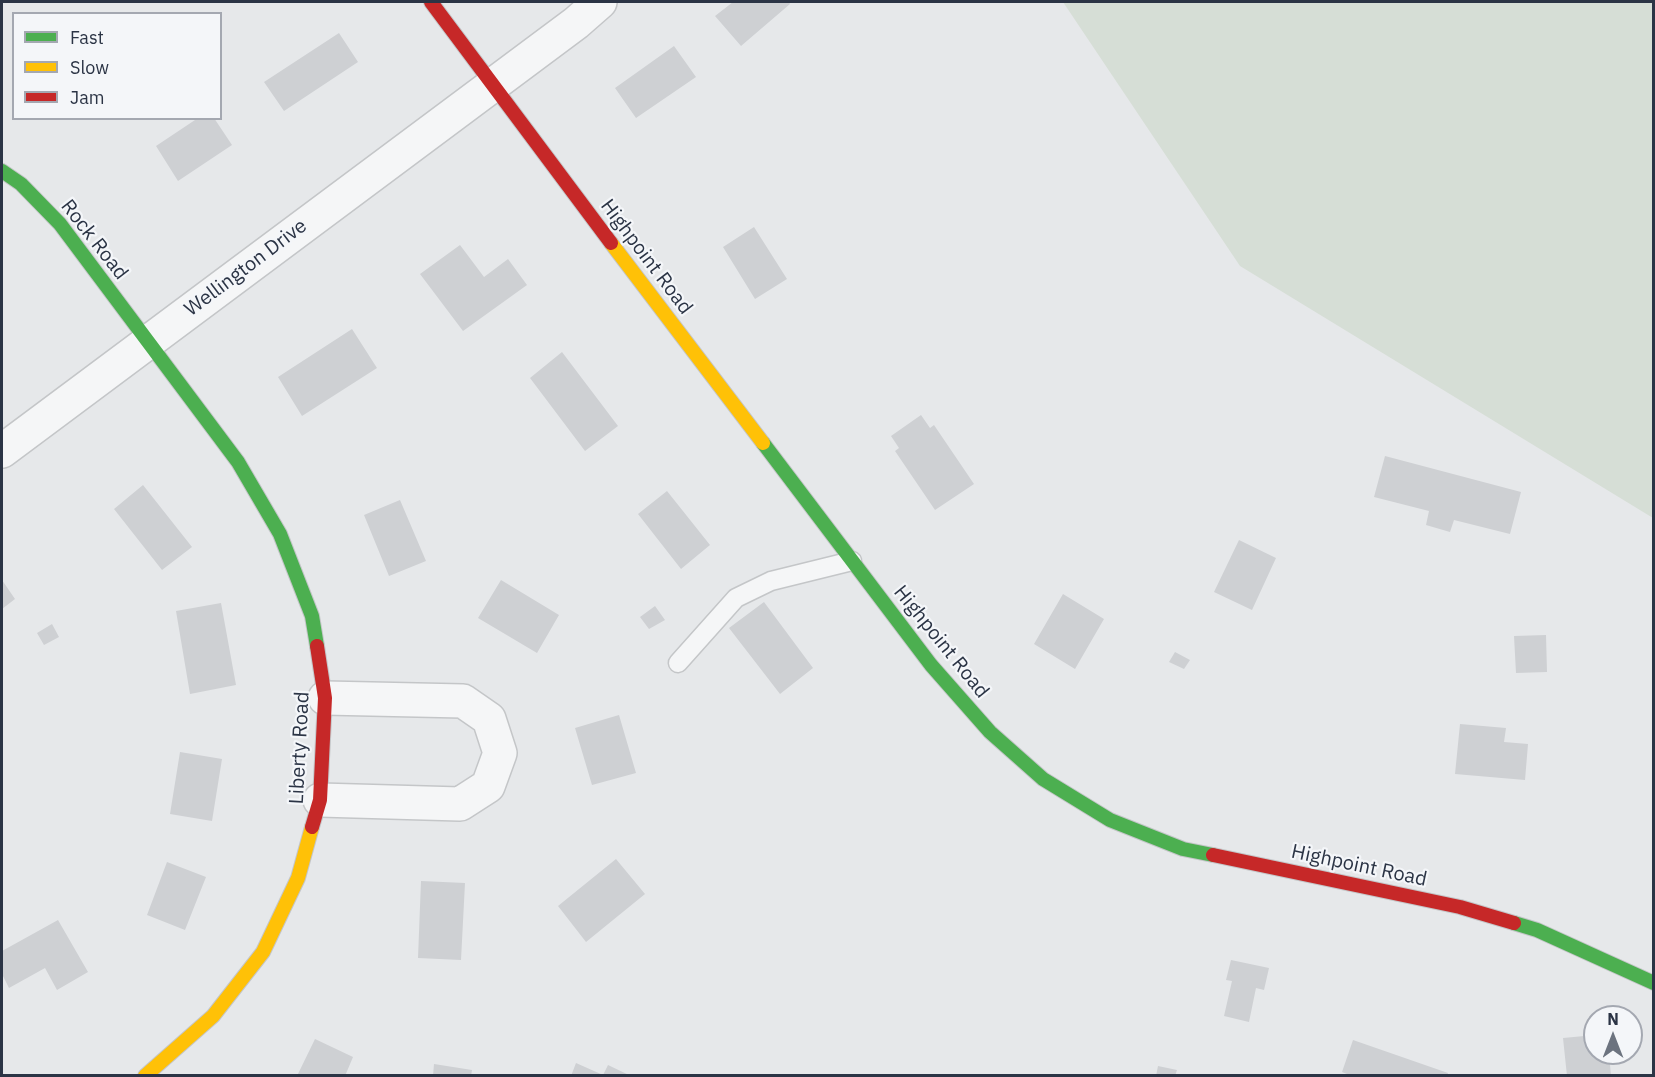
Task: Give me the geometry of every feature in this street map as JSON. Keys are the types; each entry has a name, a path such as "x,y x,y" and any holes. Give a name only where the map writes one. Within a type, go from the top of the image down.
{"street":[{"name":"Highpoint Road","path":"431,2 931,665 990,732 1043,779 1110,820 1183,849 1460,907 1537,930 1653,983"},
{"name":"Wellington Drive","path":"2,451 491,84 576,23 600,2"},
{"name":"Rock Road","path":"2,171 21,184 60,224 148,341"},
{"name":"Liberty Road","path":"148,341 238,462 280,534 312,616 325,698 320,800 298,878 262,952 213,1016 150,1074"},
{"path":"320,800 460,804 488,786 500,753 489,719 463,701 325,698"}],"lane":[{"path":"678,663 736,598 771,581 852,561"}],"shaded area":[{"path":"1063,2 1653,2 1653,518 1240,266"}],"building":[{"path":"733,2 789,2 790,4 741,46 715,16"},
{"path":"339,33 358,62 284,111 264,82"},
{"path":"674,46 696,77 636,118 615,88"},
{"path":"195,120 215,120 232,145 178,181 156,146"},
{"path":"754,227 787,279 755,299 723,247"},
{"path":"460,245 484,277 508,259 527,285 463,331 420,274"},
{"path":"352,329 377,368 302,416 278,377"},
{"path":"562,352 618,426 585,451 530,378"},
{"path":"921,415 930,428 934,425 974,484 935,510 895,451 899,448 891,436"},
{"path":"1385,456 1521,492 1510,534 1454,520 1450,532 1426,525 1429,511 1374,497"},
{"path":"143,485 192,547 162,570 114,509"},
{"path":"667,491 710,545 681,569 638,514"},
{"path":"400,500 426,561 389,576 364,515"},
{"path":"1239,540 1276,558 1252,610 1214,592"},
{"path":"2,580 15,599 2,609"},
{"path":"501,580 559,615 537,653 478,618"},
{"path":"1063,594 1104,619 1075,669 1034,644"},
{"path":"764,602 813,668 780,694 729,628"},
{"path":"221,603 236,685 190,694 176,611"},
{"path":"655,606 665,620 649,629 640,617"},
{"path":"52,624 59,637 44,645 37,633"},
{"path":"1546,635 1547,672 1516,673 1514,636"},
{"path":"1175,652 1190,660 1184,669 1169,662"},
{"path":"619,715 636,773 592,785 575,728"},
{"path":"1460,724 1506,728 1504,742 1528,744 1525,780 1455,774"},
{"path":"180,752 222,759 212,821 170,814"},
{"path":"616,859 645,894 586,942 558,906"},
{"path":"167,862 206,877 185,930 147,915"},
{"path":"421,881 465,883 461,960 418,958"},
{"path":"58,920 88,972 57,990 45,968 9,988 2,974 2,951"},
{"path":"1231,960 1269,968 1264,990 1256,988 1249,1022 1224,1016 1232,981 1226,980"},
{"path":"1583,1036 1583,1065 1610,1065 1611,1076 1567,1076 1563,1038"},
{"path":"315,1039 353,1057 345,1076 297,1076"},
{"path":"1353,1040 1448,1073 1447,1076 1352,1076 1342,1072"},
{"path":"576,1063 603,1075 608,1065 631,1076 571,1076"},
{"path":"434,1064 472,1070 471,1076 433,1076"},
{"path":"1158,1066 1177,1070 1175,1076 1156,1076"}],"traffic: fast":[{"path":"2,171 21,184 60,224 238,462 280,534 312,616 317,646"},
{"path":"763,443 931,665 990,732 1043,779 1110,820 1183,849 1213,855"},
{"path":"1514,923 1537,930 1654,983"}],"traffic: slow":[{"path":"611,243 763,443"},
{"path":"145,1076 213,1016 263,952 298,878 312,827"}],"traffic: jam":[{"path":"431,2 611,243"},
{"path":"312,827 320,800 325,698 317,646"},
{"path":"1213,855 1460,907 1514,923"}]}
